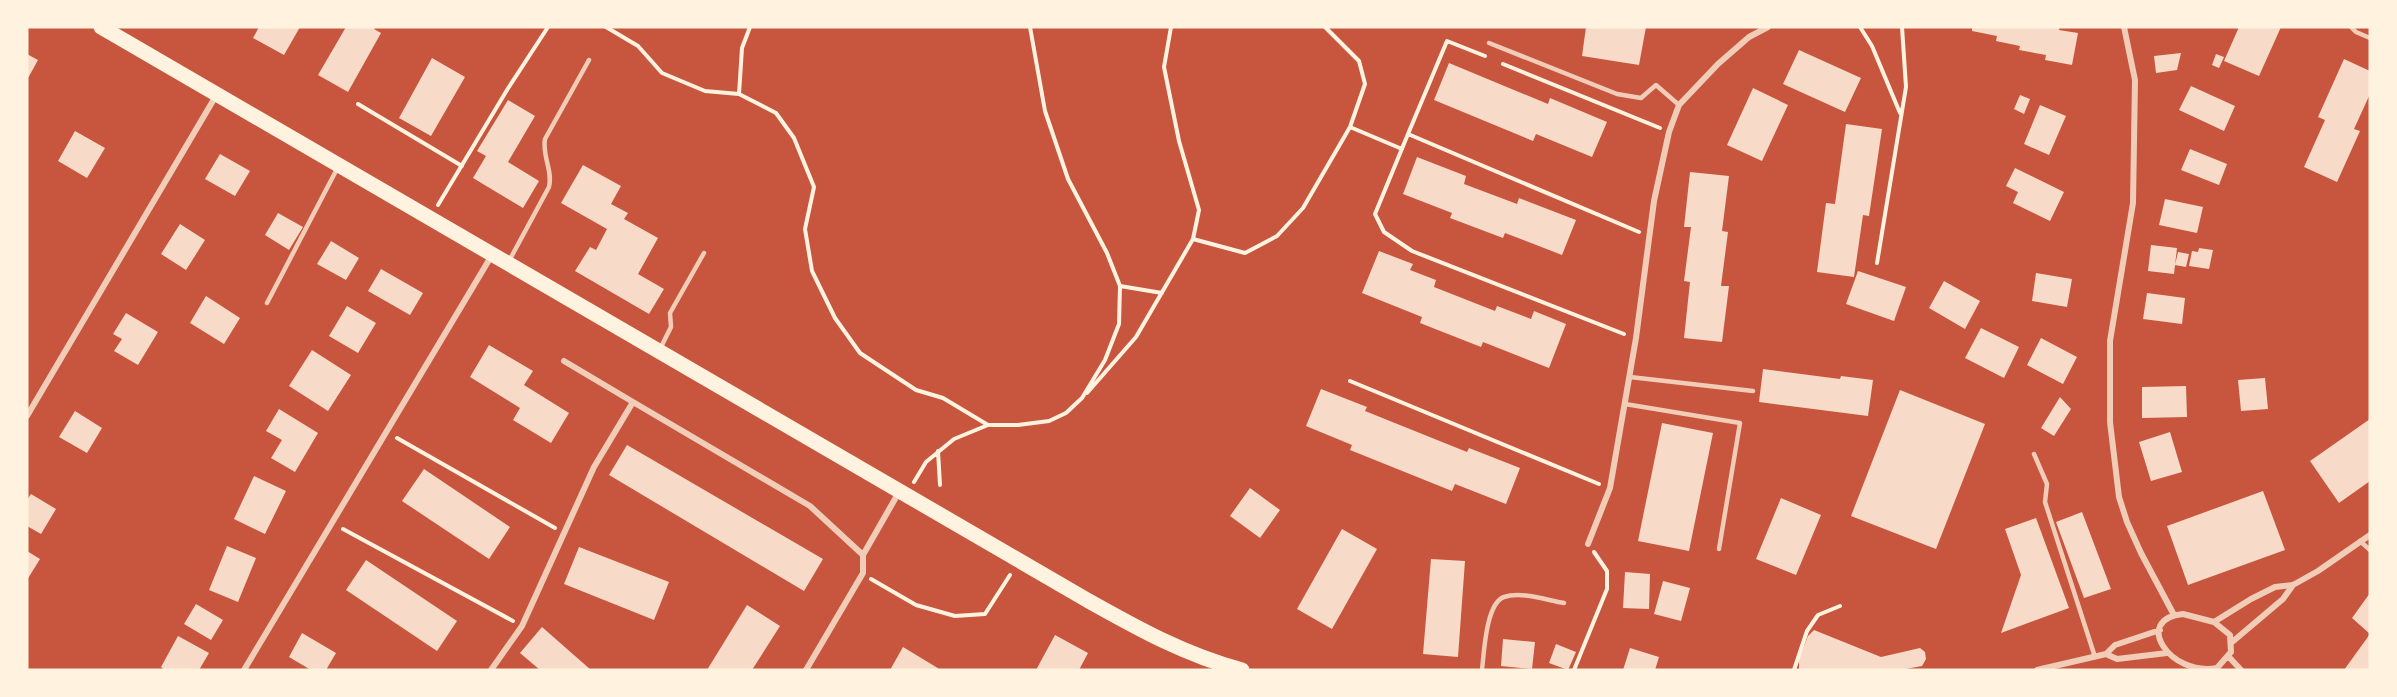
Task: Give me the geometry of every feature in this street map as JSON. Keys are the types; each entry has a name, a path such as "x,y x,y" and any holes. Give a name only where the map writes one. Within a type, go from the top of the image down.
{"main road":[{"path":"101,27 1019,561 1149,635 1195,656 1218,670"},
{"path":"1195,656 1242,670"}],"street":[{"path":"1588,544 1610,488 1636,338 1654,201 1669,132 1679,105 1718,64 1749,37 1768,27"},
{"path":"2124,27 2135,80 2133,203 2110,341 2110,422 2119,497 2127,522 2174,615"},
{"path":"27,416 217,94"},
{"path":"244,670 492,254"},
{"path":"564,361 810,506 863,555"},
{"path":"491,670 522,626 594,468 633,402"},
{"path":"806,670 863,573 863,555 903,493"},
{"path":"2232,643 2283,599 2293,585 2318,571 2370,535"},
{"path":"2214,622 2275,586 2293,585"},
{"path":"2174,615 2194,615 2214,622 2229,635 2232,643 2229,657 2217,668 2209,670 2175,660 2161,645 2160,630 2164,622 2174,615"},
{"path":"2037,670 2106,654 2115,645 2160,630"},
{"path":"2106,654 2117,659 2167,653"},
{"path":"2229,657 2241,670"}],"lane":[{"path":"2351,27 2370,38"},
{"path":"1490,43 1617,94 1641,98 1656,86 1679,105"},
{"path":"507,263 549,187 552,176 543,150 545,139 589,60"},
{"path":"267,303 339,165"},
{"path":"658,351 671,327 670,313 704,253"},
{"path":"1630,377 1753,391"},
{"path":"1625,404 1740,423 1719,549"},
{"path":"2034,453 2048,484 2045,502 2095,657"},
{"path":"2360,542 2370,550"},
{"path":"1482,670 1487,629 1495,604 1502,597 1516,595 1564,603"}],"path":[{"path":"430,218 548,27"},
{"path":"606,27 638,46 662,73 705,91 739,94 776,113 794,138 814,187 806,229 812,271 835,318 860,353 916,390 943,398 988,425"},
{"path":"739,94 742,48 750,27"},
{"path":"1030,27 1045,111 1068,179 1107,253 1120,286 1119,324 1105,360 1082,398"},
{"path":"903,493 926,462 954,439 988,425 1018,425 1049,421 1066,413 1108,372 1136,337 1162,293 1193,239 1199,210 1179,141 1164,67 1171,27"},
{"path":"1193,239 1245,253 1277,236 1303,208 1350,128 1365,84 1359,61 1325,27"},
{"path":"1860,27 1872,46 1900,114"},
{"path":"1878,263 1906,87 1902,27"},
{"path":"1491,59 1447,41 1374,214 1384,232 1412,251 1636,338"},
{"path":"1503,64 1669,132"},
{"path":"358,104 462,166"},
{"path":"1350,128 1402,149"},
{"path":"1408,134 1650,236"},
{"path":"1120,286 1162,293"},
{"path":"1350,381 1610,488"},
{"path":"386,432 565,534"},
{"path":"938,450 940,485"},
{"path":"332,522 522,626"},
{"path":"1574,670 1607,589 1607,571 1588,544"},
{"path":"863,573 881,587 916,605 955,616 985,614 1019,561"},
{"path":"1794,670 1807,631 1818,615 1840,606"}],"building":[{"path":"259,27 300,27 284,55 253,38"},
{"path":"346,27 375,27 374,29 381,33 348,92 318,75"},
{"path":"1586,27 1646,27 1639,65 1582,56"},
{"path":"1972,27 2060,27 2059,30 2078,33 2072,65 2045,60 2046,55 2019,50 2020,46 1996,41 1997,36 1972,31"},
{"path":"2239,27 2281,27 2259,76 2224,61"},
{"path":"1799,50 1861,78 1845,112 1783,84"},
{"path":"2181,53 2177,70 2156,73 2154,56"},
{"path":"27,54 38,60 27,80"},
{"path":"2216,54 2224,57 2219,68 2212,65"},
{"path":"432,58 465,77 431,136 399,118"},
{"path":"2344,59 2370,71 2370,94 2354,129 2360,131 2337,182 2304,167 2325,120 2318,117"},
{"path":"1449,63 1548,104 1550,98 1607,122 1592,157 1536,134 1533,141 1434,100"},
{"path":"2191,86 2235,106 2224,131 2179,110"},
{"path":"1753,88 1788,105 1762,161 1727,145"},
{"path":"2020,95 2030,99 2024,114 2014,109"},
{"path":"508,100 535,116 508,162 539,181 523,208 473,178 486,156 477,151"},
{"path":"2040,105 2066,116 2049,155 2024,144"},
{"path":"1846,124 1882,129 1869,216 1863,215 1854,277 1817,272 1826,203 1835,204"},
{"path":"75,131 105,148 87,178 58,161"},
{"path":"2190,149 2227,164 2219,185 2181,170"},
{"path":"220,154 250,171 235,196 205,179"},
{"path":"1417,157 1466,176 1464,184 1517,204 1519,198 1576,220 1562,255 1505,233 1503,238 1450,218 1452,213 1403,194"},
{"path":"583,165 621,186 611,204 628,213 624,219 658,238 638,274 664,289 649,314 575,271 590,247 596,250 607,229 561,203"},
{"path":"2015,168 2064,192 2050,221 2013,203 2018,192 2006,186"},
{"path":"1690,172 1729,176 1722,231 1728,232 1721,286 1729,286 1722,342 1684,338 1690,282 1684,281 1691,227 1684,227"},
{"path":"2165,199 2203,207 2197,233 2159,225"},
{"path":"278,213 303,227 289,250 265,235"},
{"path":"180,224 205,240 186,270 161,254"},
{"path":"331,241 359,258 346,280 317,264"},
{"path":"2151,245 2177,248 2174,274 2148,271"},
{"path":"2199,248 2213,250 2209,269 2189,266 2192,251 2198,252"},
{"path":"1379,251 1413,264 1410,270 1436,280 1434,287 1495,311 1497,306 1531,319 1534,311 1566,324 1549,368 1483,342 1481,347 1420,323 1422,317 1362,293"},
{"path":"2178,252 2189,254 2186,267 2175,265"},
{"path":"381,269 423,293 410,315 368,291"},
{"path":"1858,271 1906,287 1894,321 1846,304"},
{"path":"2036,273 2072,279 2067,307 2032,301"},
{"path":"1944,281 1980,301 1965,329 1929,308"},
{"path":"2147,293 2185,298 2182,324 2143,319"},
{"path":"206,296 240,318 224,344 190,323"},
{"path":"347,306 376,323 358,353 329,336"},
{"path":"126,313 158,332 138,365 114,351 122,339 113,334"},
{"path":"1981,328 2019,347 2004,378 1965,358"},
{"path":"2041,338 2077,357 2063,384 2027,365"},
{"path":"489,345 533,371 524,385 569,413 551,443 513,420 520,408 470,377"},
{"path":"312,350 351,375 328,411 289,386"},
{"path":"1763,369 1840,379 1841,376 1873,380 1868,416 1759,402"},
{"path":"2265,378 2268,409 2241,411 2238,380"},
{"path":"2186,386 2187,417 2142,418 2142,387"},
{"path":"1321,389 1367,407 1365,411 1467,452 1469,448 1520,468 1506,504 1455,484 1452,491 1350,450 1352,445 1306,426"},
{"path":"1900,390 1985,424 1936,549 1851,516"},
{"path":"2060,397 2071,409 2054,436 2041,428"},
{"path":"279,409 318,433 295,472 271,458 282,440 266,431"},
{"path":"75,411 102,428 87,453 59,437"},
{"path":"2370,419 2370,481 2339,503 2310,461"},
{"path":"1662,423 1713,433 1689,551 1638,541"},
{"path":"2170,432 2182,472 2151,481 2139,442"},
{"path":"627,445 823,559 804,591 609,475"},
{"path":"424,469 510,527 489,559 402,501"},
{"path":"254,476 286,491 265,534 234,519"},
{"path":"1250,488 1280,510 1260,538 1230,516"},
{"path":"2263,491 2285,550 2188,585 2167,526"},
{"path":"31,494 56,509 41,534 27,526 27,500"},
{"path":"1781,498 1821,515 1796,575 1756,559"},
{"path":"2082,512 2111,589 2084,598 2056,522"},
{"path":"2036,518 2069,608 2001,633 2021,575 2005,529"},
{"path":"1342,529 1377,549 1332,629 1297,609"},
{"path":"227,546 256,558 238,602 209,590"},
{"path":"579,547 669,582 654,620 564,584"},
{"path":"27,551 40,559 27,580"},
{"path":"1431,559 1465,561 1458,657 1423,654"},
{"path":"366,560 457,621 437,651 346,590"},
{"path":"1625,572 1650,574 1649,609 1623,608"},
{"path":"1663,581 1690,588 1681,621 1654,614"},
{"path":"2370,593 2370,634 2352,618"},
{"path":"196,604 223,620 211,640 184,624"},
{"path":"747,605 780,626 752,670 707,670"},
{"path":"542,627 591,670 540,670 520,653"},
{"path":"1814,630 1881,657 1920,648 1925,652 1926,659 1922,666 1900,670 1799,670 1799,659 1808,636"},
{"path":"302,633 336,653 326,670 311,670 289,657"},
{"path":"2370,634 2370,670 2344,670"},
{"path":"1055,635 1088,653 1079,670 1036,670"},
{"path":"178,636 209,653 199,670 165,670 161,667"},
{"path":"1503,639 1535,642 1532,669 1501,666"},
{"path":"1556,644 1576,652 1568,670 1549,663"},
{"path":"903,647 941,670 890,670"},
{"path":"1630,648 1659,657 1655,670 1623,670"}]}
